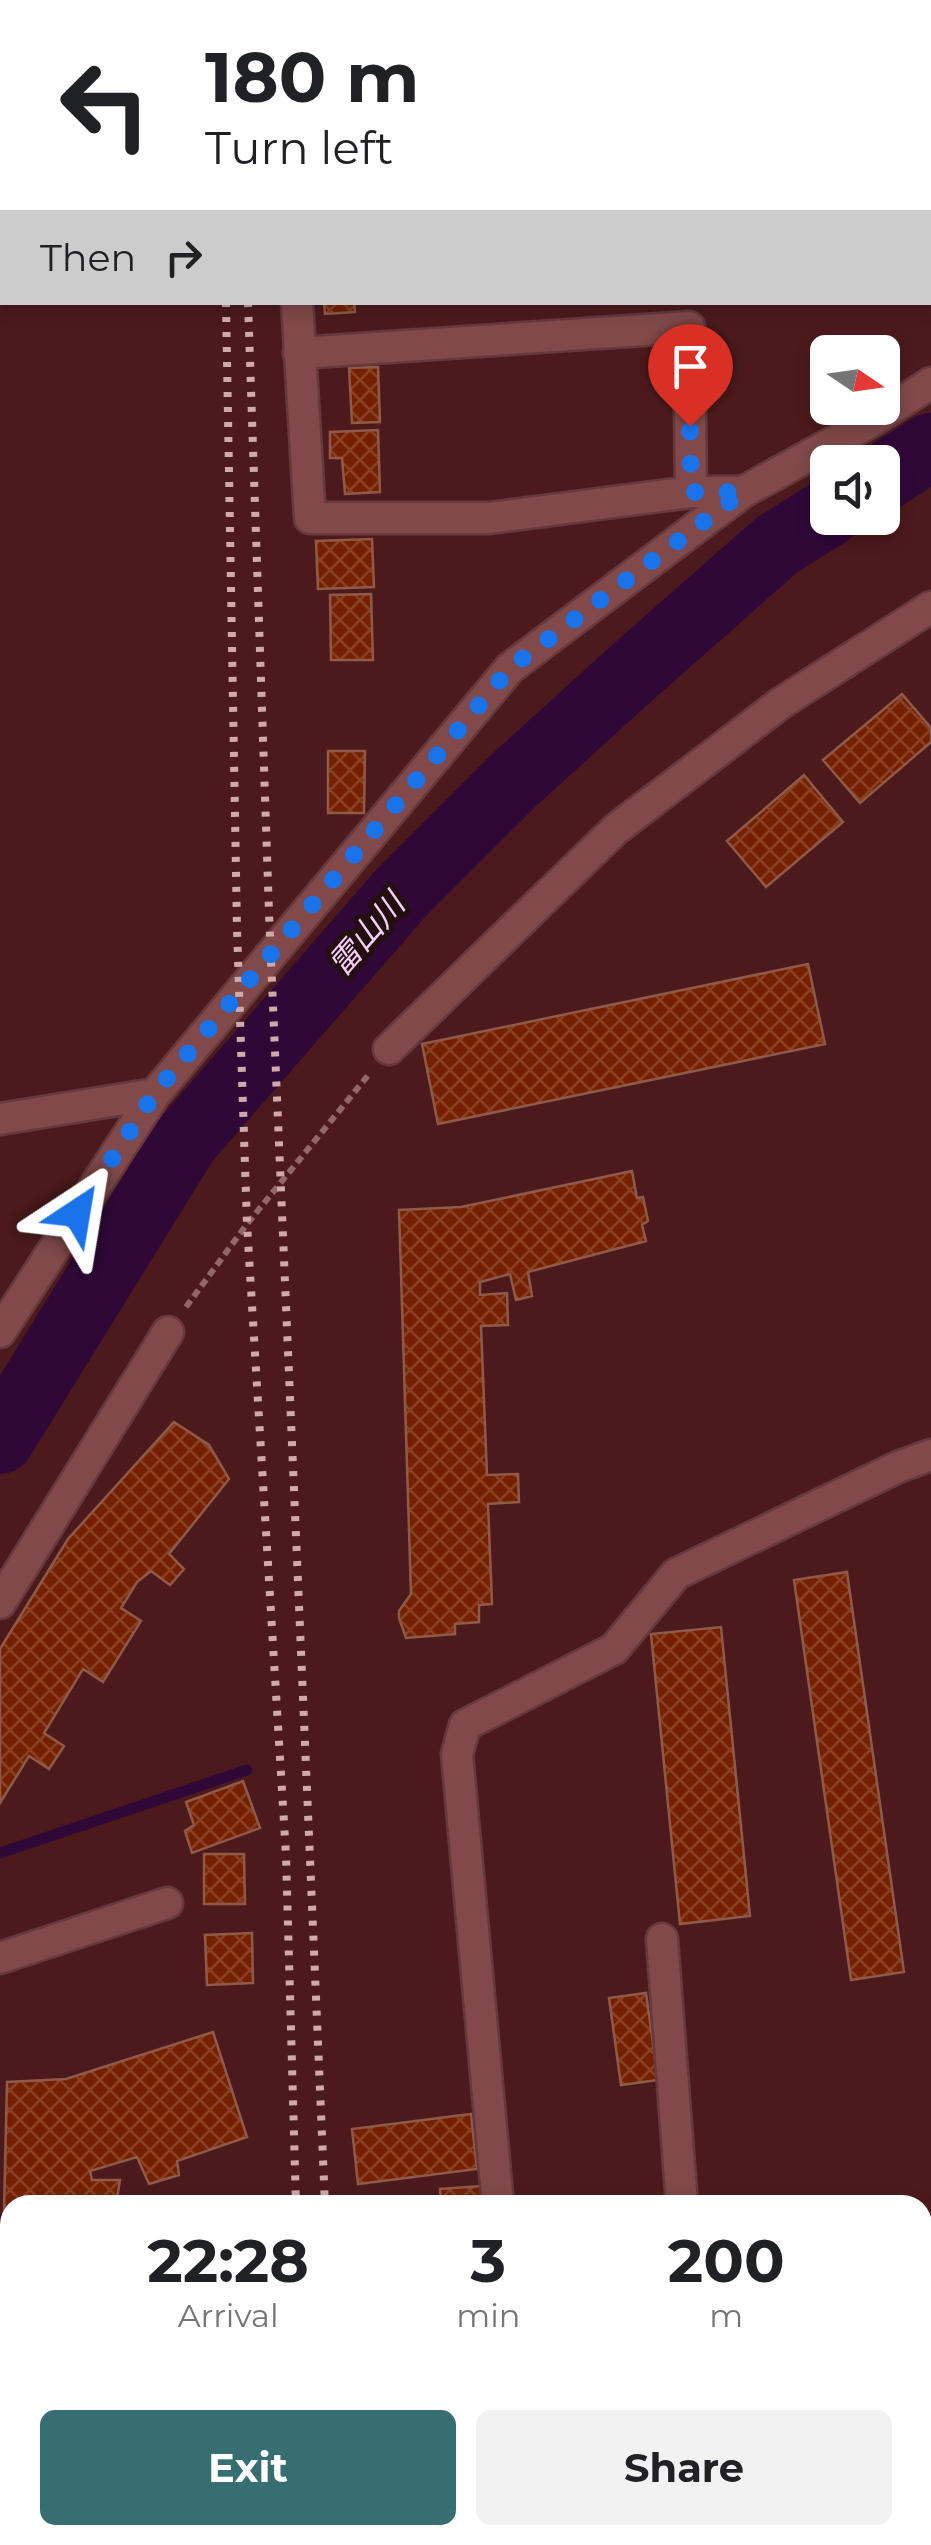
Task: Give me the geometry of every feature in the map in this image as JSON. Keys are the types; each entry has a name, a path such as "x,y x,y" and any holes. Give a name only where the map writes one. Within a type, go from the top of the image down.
{"street":[{"path":"296,305 310,518 490,518 691,492 743,492"},
{"path":"299,353 688,327 691,492"},
{"path":"0,1332 154,1094 510,668 743,492 931,384"},
{"path":"389,1048 616,828 781,702 931,606"},
{"path":"0,1119 154,1094"},
{"path":"0,1603 168,1332"},
{"path":"497,2195 457,1754 465,1725 614,1649 676,1574 931,1454"},
{"path":"0,1958 167,1904"},
{"path":"662,1938 681,2195"}],"path":[{"path":"168,1332 247,1224 389,1048"}],"building":[{"path":"324,305 354,305 355,312 325,314"},
{"path":"378,367 380,422 352,423 349,368"},
{"path":"378,430 380,492 345,494 342,458 330,458 330,432"},
{"path":"372,539 374,587 318,589 316,541"},
{"path":"371,594 373,660 331,660 330,595"},
{"path":"902,694 931,728 931,742 860,803 823,760"},
{"path":"328,751 365,751 364,813 328,813"},
{"path":"804,775 843,822 766,887 727,841"},
{"path":"808,964 825,1044 438,1124 422,1044"},
{"path":"632,1171 637,1198 643,1197 648,1221 642,1225 646,1241 528,1272 532,1296 516,1300 510,1274 480,1282 480,1295 507,1293 508,1325 481,1326 487,1475 518,1474 519,1502 488,1504 492,1604 479,1605 479,1622 455,1624 455,1634 406,1638 399,1618 399,1611 411,1594 399,1210 461,1207"},
{"path":"174,1422 209,1445 229,1479 169,1554 184,1569 170,1585 151,1571 137,1582 121,1608 141,1621 103,1682 83,1669 44,1733 64,1746 49,1769 29,1756 0,1803 0,1649 68,1539"},
{"path":"847,1572 904,1972 851,1980 794,1580"},
{"path":"721,1627 750,1916 680,1924 651,1634"},
{"path":"243,1781 260,1828 192,1853 185,1831 194,1825 186,1802"},
{"path":"204,1854 244,1854 245,1904 204,1904"},
{"path":"252,1933 253,1983 207,1985 205,1935"},
{"path":"646,1993 658,2080 621,2085 609,1998"},
{"path":"213,2032 247,2137 177,2161 179,2175 149,2184 137,2157 90,2171 92,2180 120,2180 118,2195 4,2195 7,2082 66,2079"},
{"path":"471,2114 477,2169 358,2184 352,2129"},
{"path":"481,2186 481,2195 440,2195 440,2189"}],"waterway":[{"name":"雷山川","path":"900,467 931,447"},
{"name":"雷山川","path":"0,1440 185,1141 401,893 513,781 633,672 777,545 810,524"},
{"path":"0,1853 247,1770"}],"railway":[{"path":"226,305 237,929 247,1224 286,1855 296,2195"},
{"path":"248,305 269,913 325,2195"}],"route":[{"path":"77,1213 154,1094 510,668 743,492 691,492 690,426"}]}
